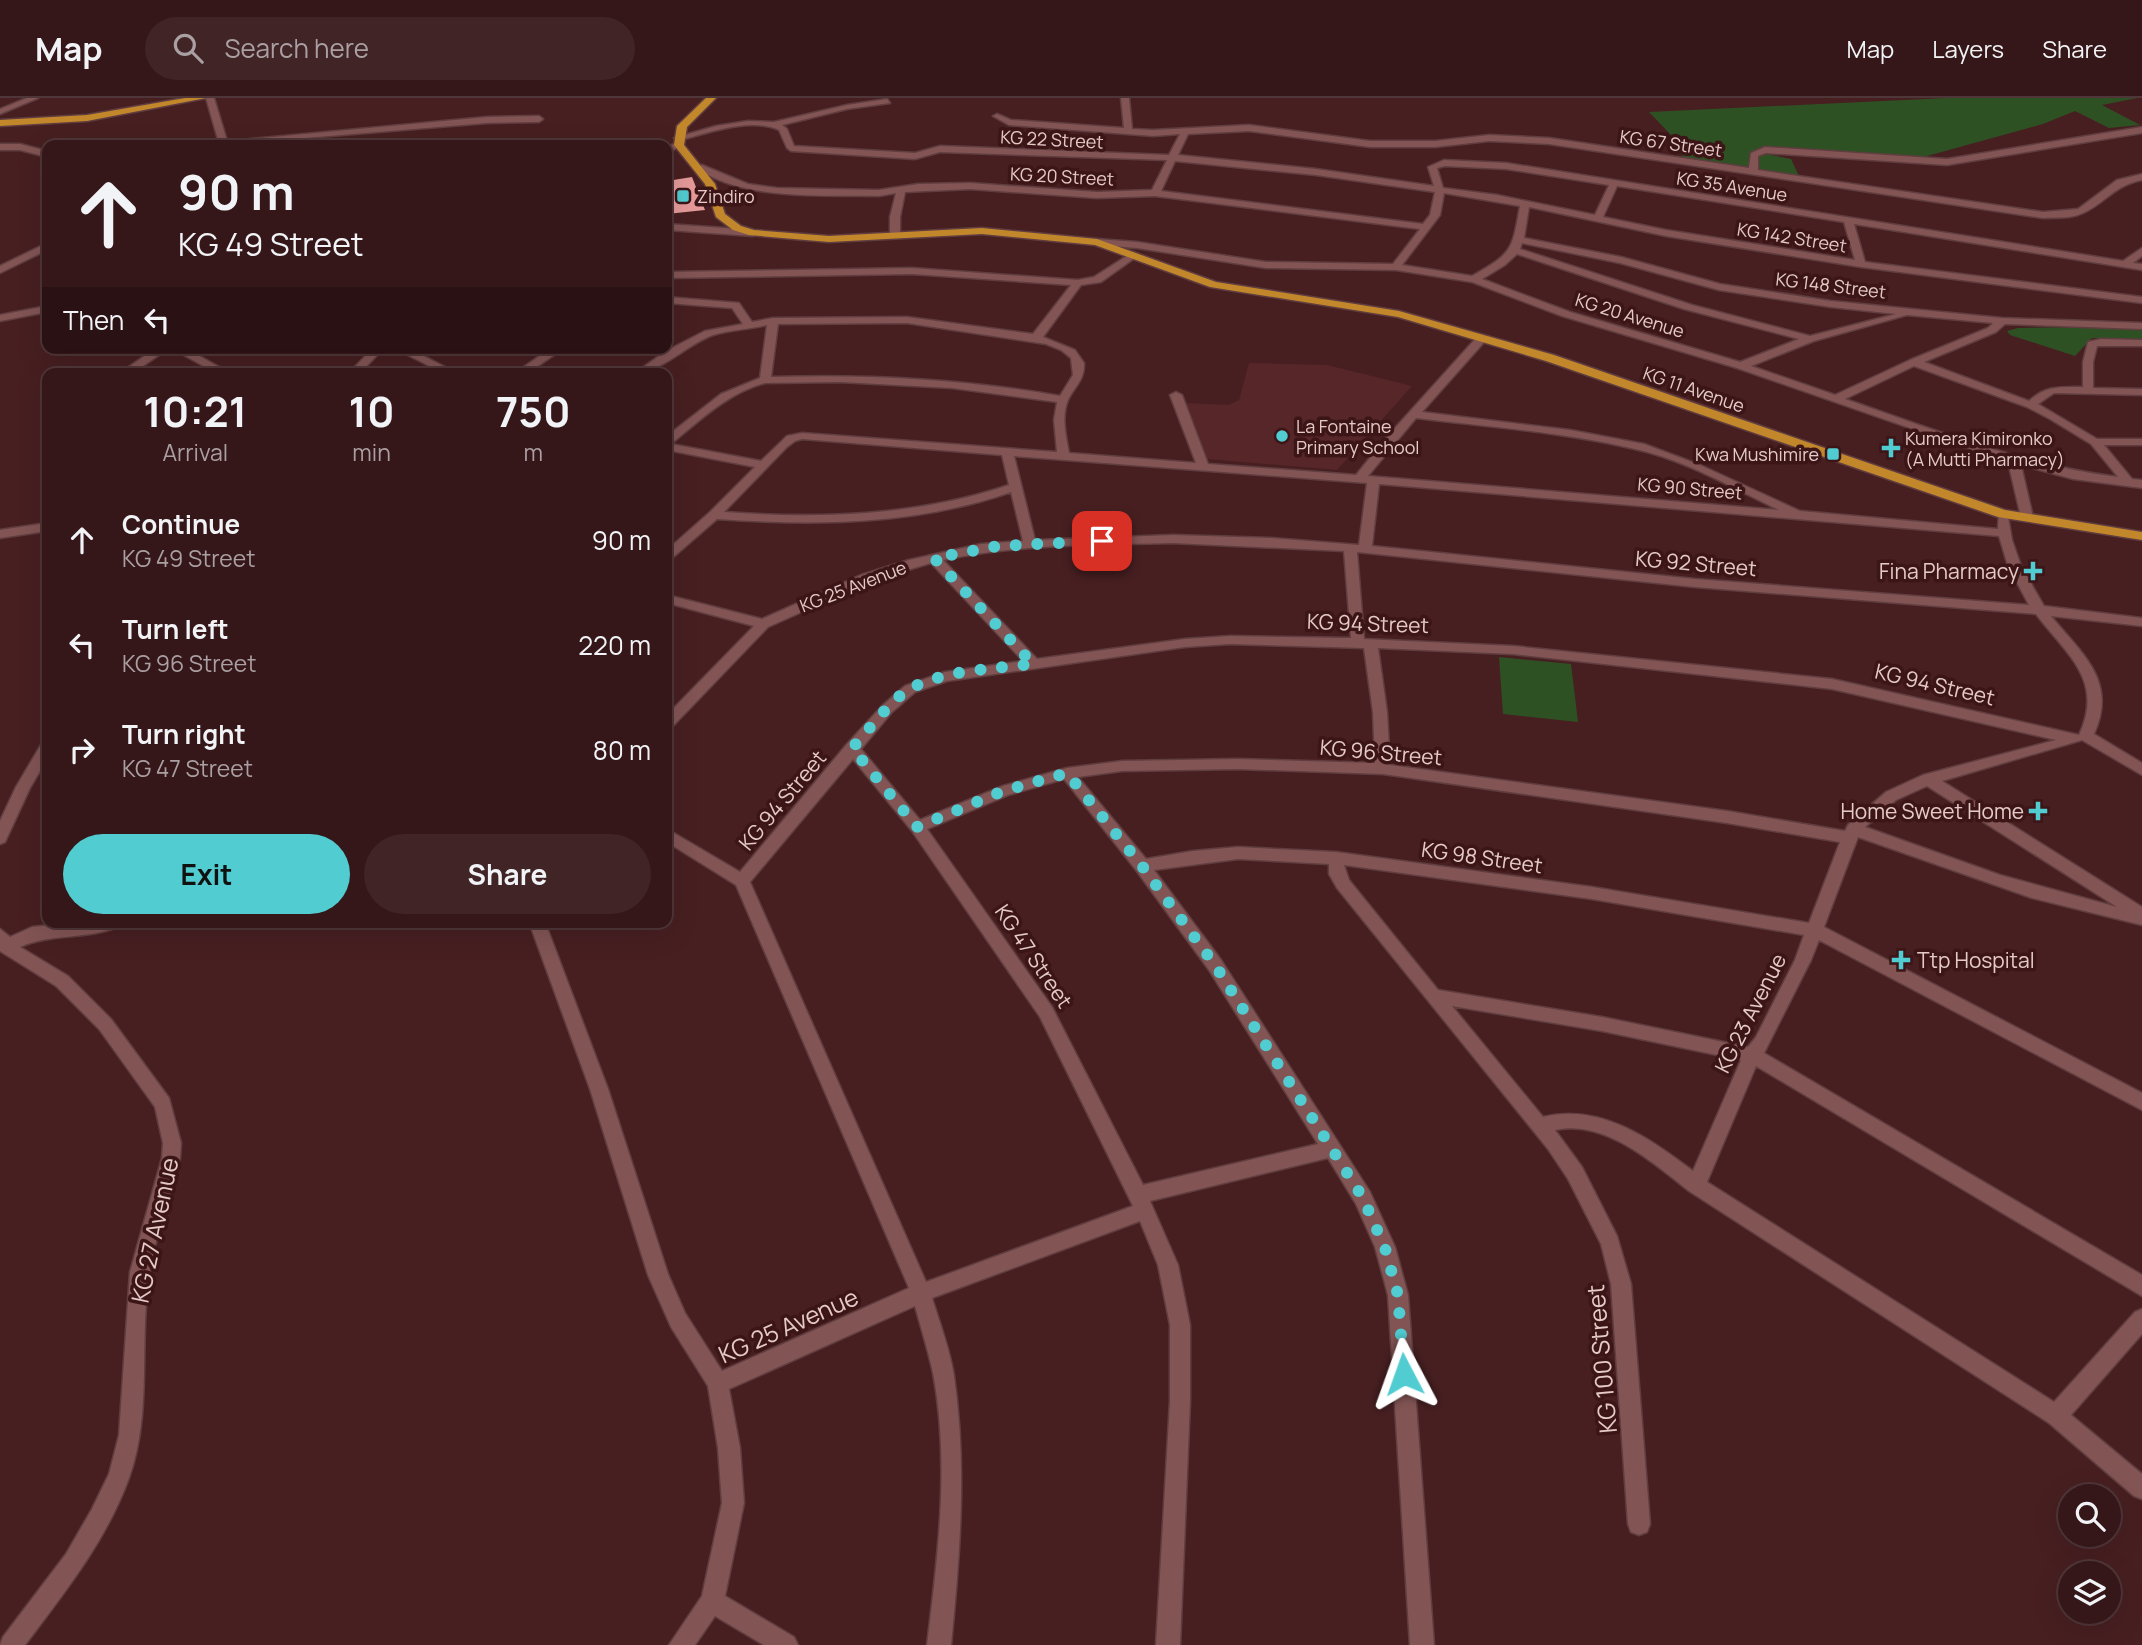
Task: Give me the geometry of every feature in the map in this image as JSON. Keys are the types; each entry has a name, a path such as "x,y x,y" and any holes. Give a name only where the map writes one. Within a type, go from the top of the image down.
{"main road":[{"path":"0,123 87,118 201,98"},
{"path":"711,98 682,126 678,141 710,184 720,215 737,228 753,233"},
{"name":"KG 11 Avenue","path":"753,233 829,239 982,231 1097,242 1204,282 1367,308 1550,358 2003,514 2142,536"}],"street":[{"path":"0,112 34,98"},
{"path":"210,98 222,140"},
{"path":"1125,98 1128,131"},
{"path":"672,146 678,141 734,125 773,125 846,107 887,102"},
{"path":"0,103 11,107"},
{"name":"KG 67 Street","path":"997,116 1009,122 1184,134 1249,128 1380,144 1435,144 1489,138 1533,140 1995,209 2056,215 2081,211 2120,183 2142,177"},
{"path":"273,140 487,120 539,120"},
{"name":"KG 22 Street","path":"773,125 783,129 791,148 816,152 915,156 940,149 1174,158 1316,172 1440,191"},
{"path":"1753,171 1754,155 1765,150 1947,162 2142,130"},
{"path":"1155,193 1184,134"},
{"path":"0,147 20,147 42,153"},
{"name":"KG 35 Avenue","path":"1396,267 1435,215 1440,191 1432,167 1444,163 1498,165 2142,267"},
{"name":"KG 20 Street","path":"699,167 746,186 777,191 879,193 970,186 1097,195 1155,193 1425,227"},
{"path":"895,235 894,217 911,174"},
{"path":"1598,218 1614,184"},
{"name":"KG 142 Street","path":"1440,191 1525,204 1666,233 1861,264 2142,300"},
{"path":"1474,279 1504,262 1516,251 1521,240 1525,204"},
{"path":"1848,220 1861,264"},
{"path":"672,227 753,233"},
{"name":"KG 148 Street","path":"1521,240 1621,260 1719,287 1831,304 2002,321 2142,326"},
{"name":"KG 20 Avenue","path":"1097,242 1137,245 1266,265 1396,267 1474,279 1600,325 1741,366 2014,461 2073,475 2136,484"},
{"path":"0,270 42,249"},
{"path":"1516,251 1688,307 1810,339"},
{"path":"2124,265 2142,251"},
{"path":"672,275 912,271 1078,283 1097,280 1133,255"},
{"path":"1036,338 1078,283"},
{"path":"672,300 735,305 749,324"},
{"path":"0,318 42,310"},
{"path":"1741,366 1810,339 1911,312"},
{"path":"672,353 697,338 749,324 774,321 908,320 1036,338 1068,349 1079,363 1077,378 1063,400 1059,421 1063,454 796,436 672,552"},
{"path":"765,380 774,321"},
{"path":"1836,399 1914,362 1985,333 2002,321"},
{"path":"1365,549 1367,479 1413,414 1482,338"},
{"path":"2088,389 2091,344 2142,343"},
{"path":"133,368 155,354"},
{"path":"188,354 215,368"},
{"path":"359,368 373,354"},
{"path":"415,354 443,368"},
{"path":"421,356 424,354"},
{"path":"528,368 550,354"},
{"path":"648,368 671,354"},
{"path":"1914,362 2031,405 2095,442 2136,484"},
{"path":"672,440 727,395 753,382 765,380 962,384 1063,400"},
{"path":"2031,405 2052,390 2142,392"},
{"path":"1176,395 1203,465"},
{"path":"1413,414 1570,433 1640,446 1696,467 1805,516"},
{"path":"2095,442 2142,442"},
{"path":"672,445 764,465"},
{"path":"1007,451 1031,544"},
{"name":"KG 90 Street","path":"1063,454 2003,533"},
{"path":"2014,461 2027,517"},
{"path":"714,515 784,520 861,515 965,503 985,499 1017,485"},
{"path":"2003,514 2003,533 2024,583 2039,610 2075,653 2089,677 2096,698 2095,711 2081,737"},
{"path":"0,534 42,528"},
{"name":"KG 25 Avenue","path":"672,718 763,624 866,578 934,558 981,548 1031,544 1218,539 1350,548"},
{"path":"1350,548 1364,643 1380,712 1383,769"},
{"name":"KG 92 Street","path":"1350,548 1695,583 2039,610 2142,622"},
{"path":"934,558 1033,664"},
{"path":"672,600 763,624"},
{"name":"KG 94 Street","path":"742,881 852,748 901,695 923,683 945,677 1033,664 1219,641 1364,643 1513,650 1832,684 2081,737 2142,770"},
{"name":"KG 23 Avenue","path":"1696,1185 1752,1055 1762,1042 1815,930 1851,833 1891,796 1928,779 2081,737"},
{"name":"KG 47 Street","path":"852,748 917,827 1046,1012 1142,1203 1168,1265 1180,1325 1180,1401 1168,1645"},
{"path":"0,838 23,787 42,755"},
{"name":"KG 96 Street","path":"917,827 1003,791 1067,773 1122,766 1238,764 1383,769 1851,833 2032,892 2142,917"},
{"path":"1067,773 1142,866 1215,965 1363,1198 1385,1248 1398,1295 1422,1645"},
{"path":"1928,779 2142,917"},
{"path":"672,838 742,881 921,1293 943,1373 951,1440 950,1556 939,1645"},
{"name":"KG 98 Street","path":"1142,866 1238,853 1336,858 1592,893 1815,930 2142,1102"},
{"name":"KG 100 Street","path":"1336,858 1337,874 1343,884 1555,1143 1593,1204 1610,1242 1621,1284 1639,1524"},
{"path":"2,941 32,934 84,928"},
{"name":"KG 25 Avenue","path":"539,928 599,1089 658,1275 678,1320 718,1383 921,1293 1142,1203 1332,1149"},
{"name":"KG 27 Avenue","path":"2,941 62,981 105,1024 163,1104 172,1143 171,1158 140,1272 130,1435 120,1476 74,1562 8,1641"},
{"path":"1434,996 1602,1024 1752,1055 2142,1286"},
{"path":"1539,1126 1564,1119 1597,1124 1642,1145 1696,1185 2056,1416 2142,1488"},
{"path":"2056,1416 2142,1319"},
{"path":"681,1645 712,1601 725,1551 733,1503 729,1448 718,1383"},
{"path":"712,1601 786,1645"}],"shaded area":[{"name":"La Fontaine Primary School","path":"1249,363 1327,365 1412,386 1337,470 1207,459 1186,403 1229,405 1239,400"}],"green space":[{"path":"1946,98 2137,98 2102,105 2140,125 2109,128 2075,111 2043,124 1916,159 1765,148 1766,154 1791,159 1799,176 1683,158 1672,136 1649,112"},
{"path":"2142,326 2142,339 2092,338 2075,356 2010,335 2007,331 2018,328"},
{"path":"1499,657 1571,664 1578,722 1503,714"}],"building":[{"name":"Zindiro","path":"692,177 705,210 672,213 672,180"}],"place":[{"name":"Zindiro","path":"683,196"},
{"name":"La Fontaine Primary School","path":"1282,436"},
{"name":"Kumera Kimironko (A Mutti Pharmacy)","path":"1891,448"},
{"name":"Kwa Mushimire","path":"1833,454"},
{"name":"Fina Pharmacy","path":"2033,571"},
{"name":"Home Sweet Home","path":"2038,811"},
{"name":"Ttp Hospital","path":"1901,960"}],"route":[{"path":"1102,541 998,546 934,558 1033,664 945,677 923,683 901,695 852,748 917,827 1003,791 1067,773 1142,866 1215,965 1363,1198 1385,1248 1398,1295 1404,1374"}]}
